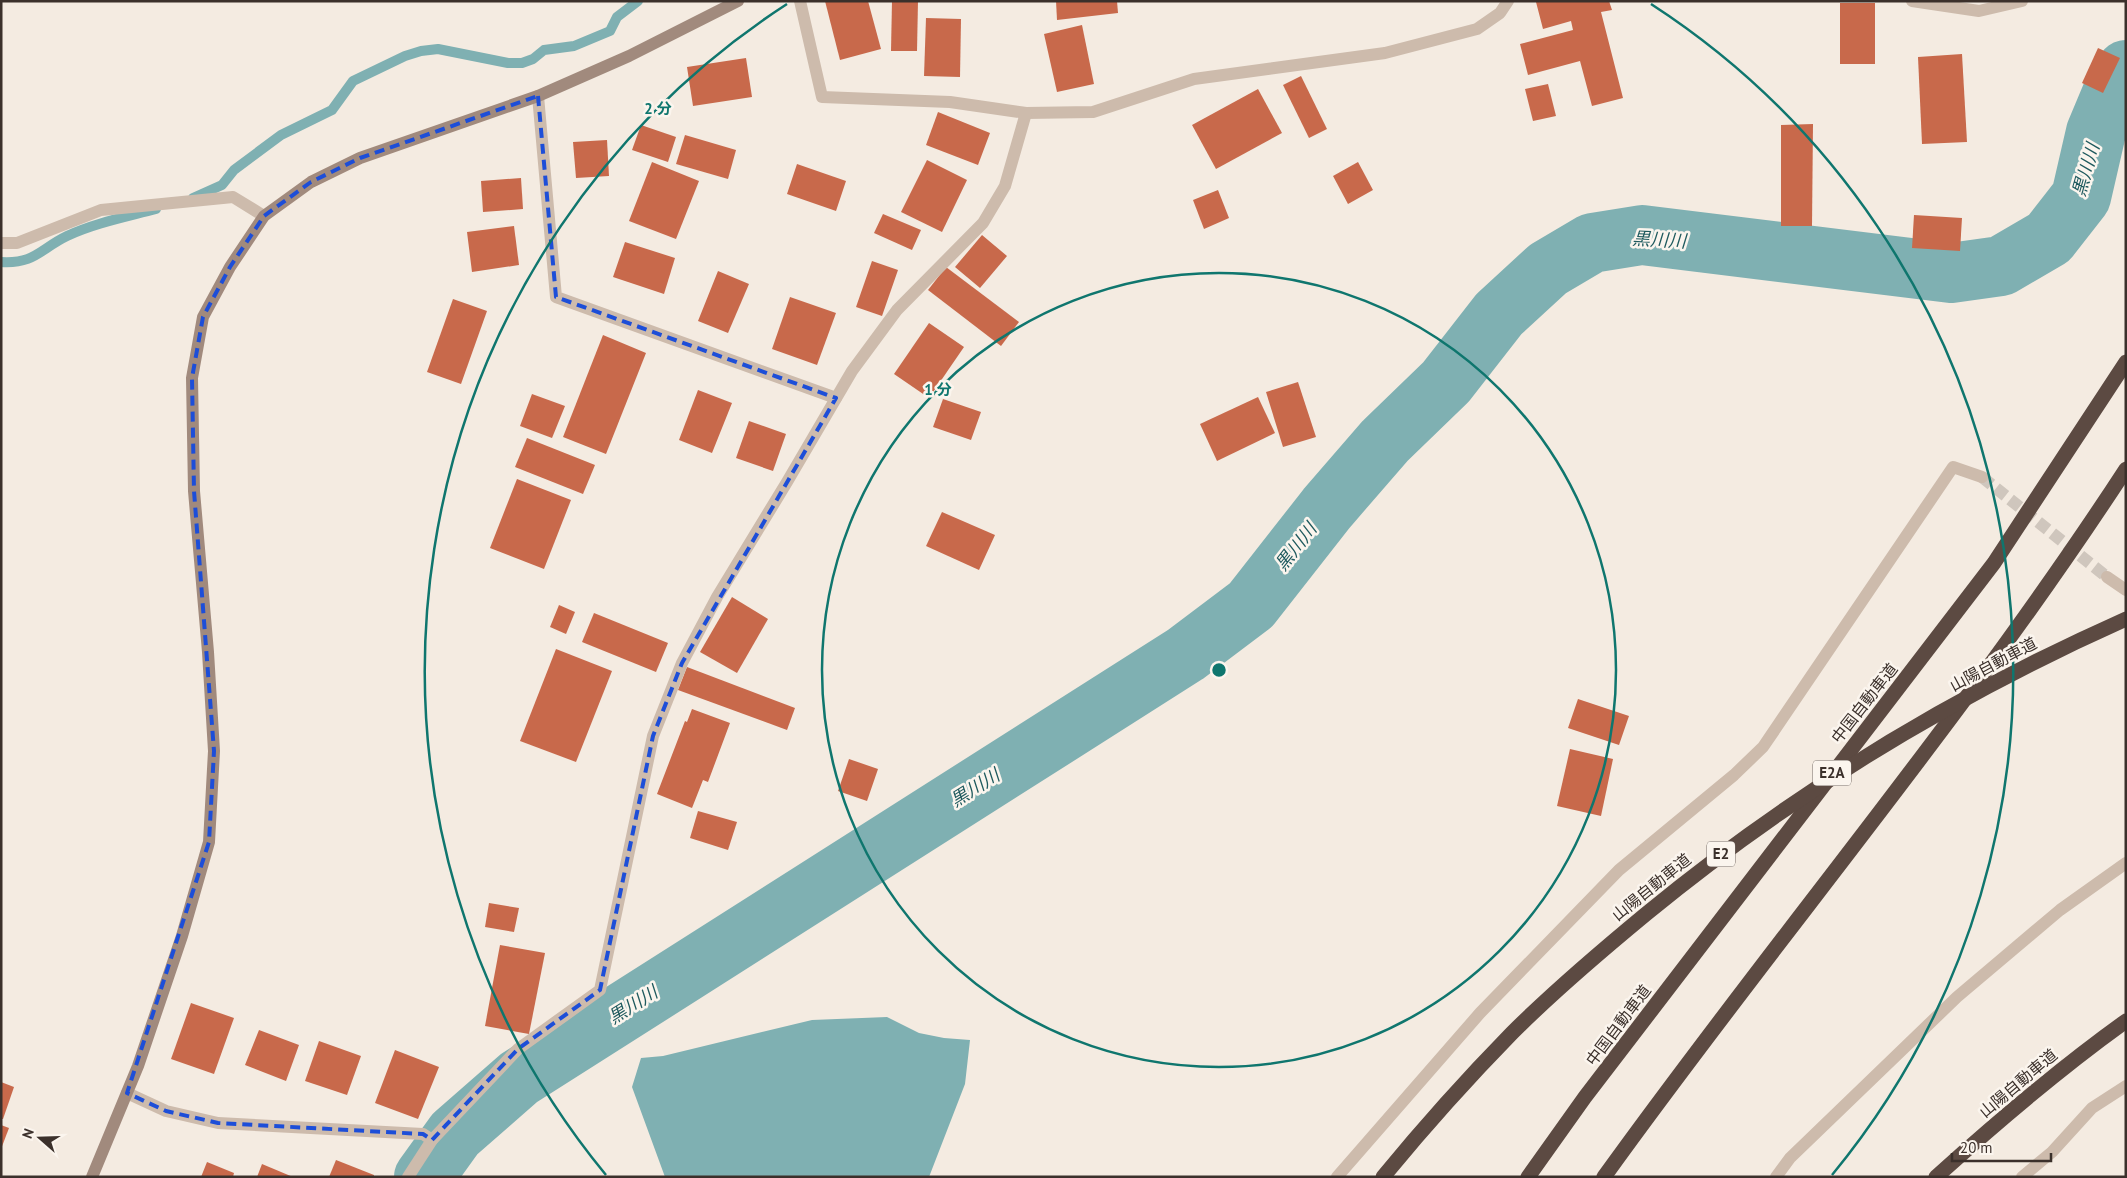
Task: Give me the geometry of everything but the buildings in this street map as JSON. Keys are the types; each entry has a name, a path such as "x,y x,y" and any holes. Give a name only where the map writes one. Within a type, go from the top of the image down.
{"highway":[{"name":"中国自動車道","path":"1528,1177 1602,1074 1994,563 2126,362"},
{"path":"1604,1177 1664,1093 2018,628 2126,469"},
{"name":"山陽自動車道","path":"1383,1177 1434,1115 1513,1032 1604,948 1700,870 1794,802 1896,737 1999,679 2126,619"},
{"name":"山陽自動車道","path":"1936,1177 2005,1116 2126,1021"}],"street":[{"path":"92,1177 138,1066 178,945 209,842 214,752 208,652 194,491 192,378 203,318 230,267 264,216 311,182 360,158 538,96 630,56 738,1"},
{"path":"800,1 822,97 950,102 1026,113 1093,112 1194,79 1385,53 1477,29 1500,13 1508,1"},
{"path":"1912,1 1979,11 2022,1"},
{"path":"538,96 556,297 836,398"},
{"path":"408,1177 432,1140 518,1049 600,990 653,736 682,663 717,597 852,371 897,310 983,223 1005,186 1026,113"},
{"path":"1,242 17,243 101,210 233,197 264,216"},
{"path":"1337,1177 1480,1013 1619,870 1734,775 1763,747 1954,467 1982,477"},
{"path":"2108,577 2126,590"},
{"path":"1776,1177 1790,1158 1957,997 2060,910 2126,863"},
{"path":"2022,1177 2052,1152 2092,1108 2126,1086"},
{"path":"127,1093 166,1111 218,1123 423,1134 432,1140"}],"highlighted area":[{"path":"538,96 556,297 836,398 682,663 653,736 600,990 518,1049 432,1140 423,1134 218,1123 166,1111 127,1093 209,842 214,751 194,491 192,378 203,317 230,267 264,216 311,182 360,158"}],"water":[{"path":"887,1017 919,1033 944,1038 970,1040 965,1084 929,1177 665,1177 632,1087 641,1058 663,1056 812,1020"}],"waterway":[{"path":"193,198 222,185 234,170 281,135 332,110 353,81 405,56 421,51 438,49 508,63 522,63 533,59 544,50 574,46 610,31 617,17 638,1"},
{"name":"黒川川","path":"424,1177 455,1134 519,1078 1186,654 1251,605 1327,508 1385,441 1446,382 1499,314 1548,269 1592,243 1642,235 1951,273 2001,266 2049,238 2081,197 2096,132 2114,89 2126,70"},
{"path":"1,262 22,261 37,255 67,236 88,227 156,209"}],"tunnel":[{"path":"1982,477 2107,577"}]}
